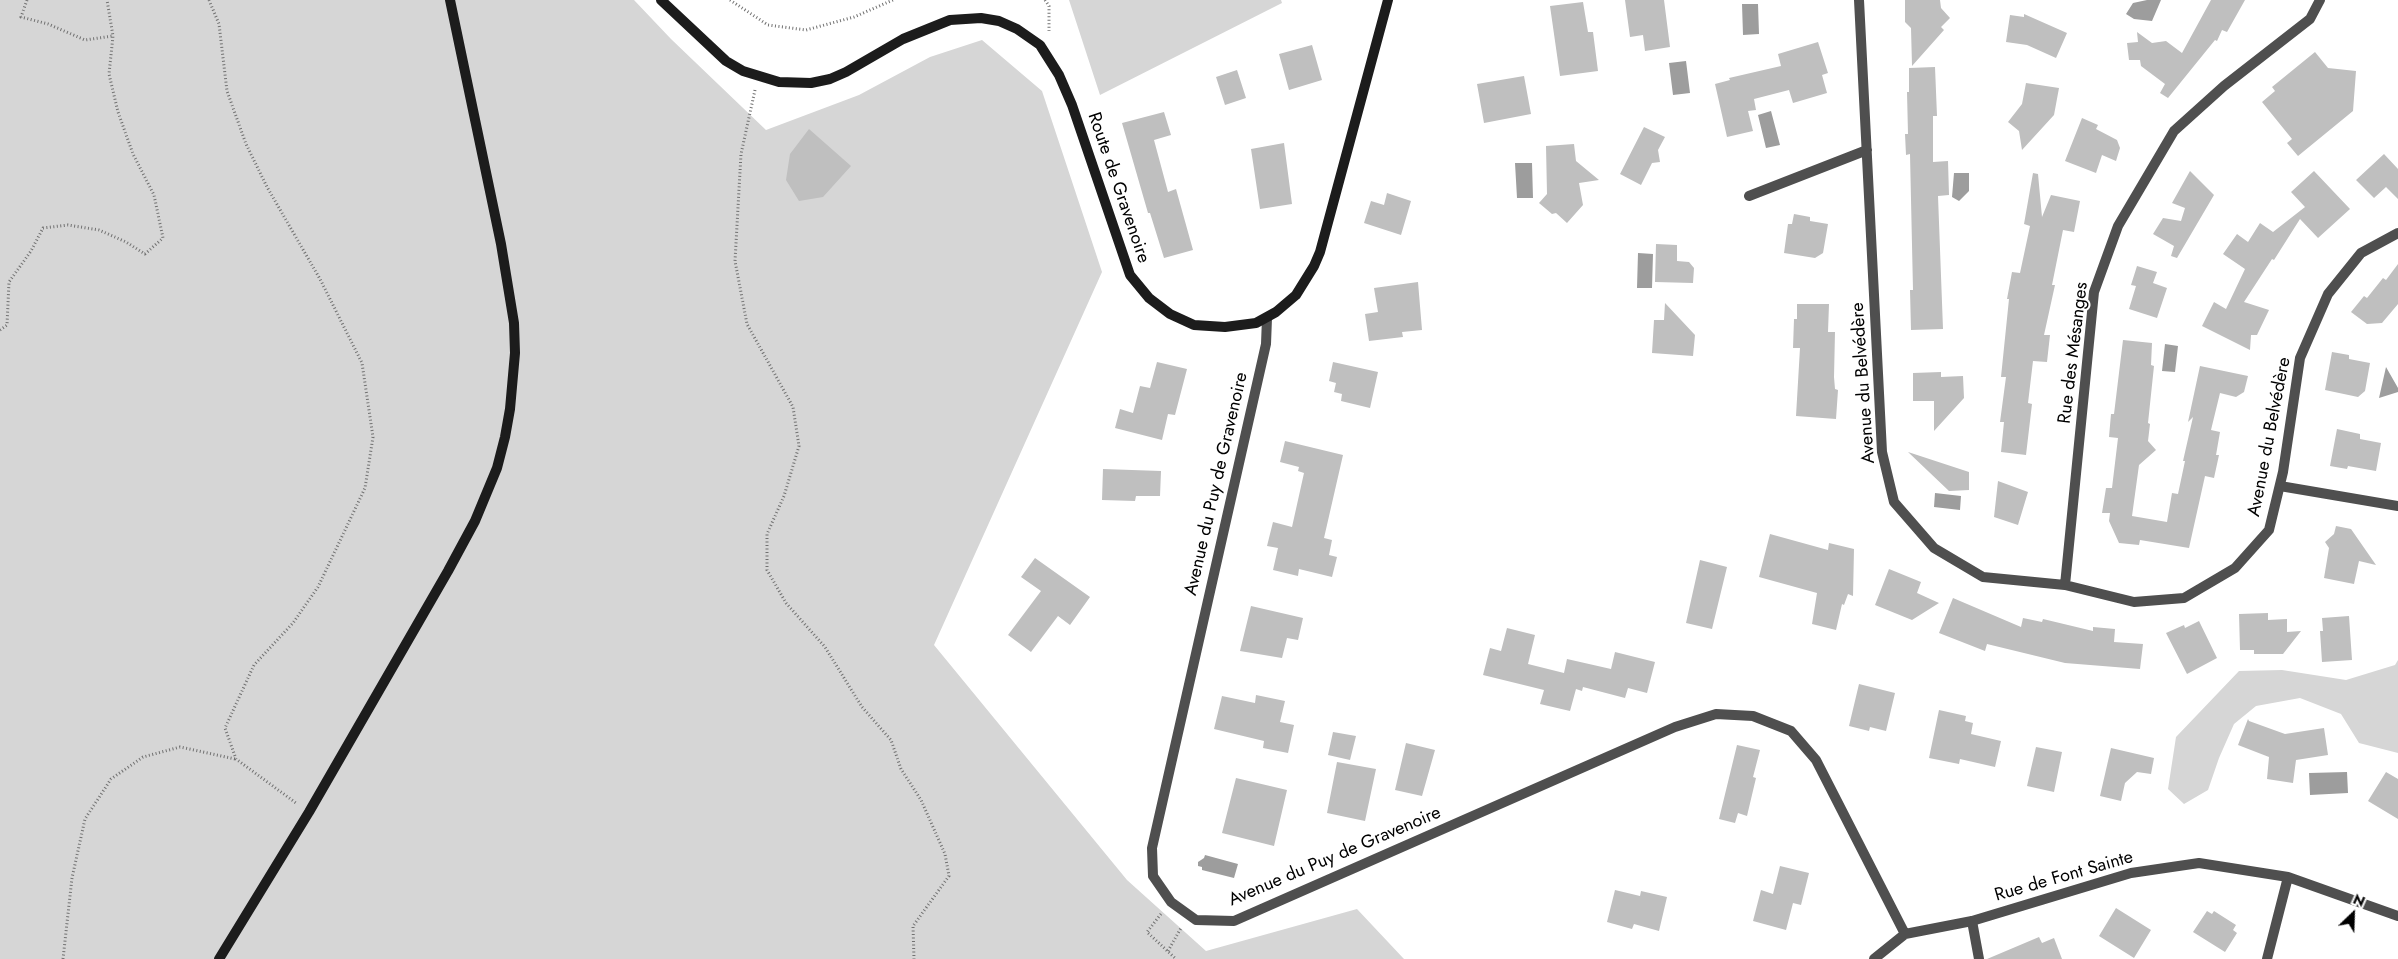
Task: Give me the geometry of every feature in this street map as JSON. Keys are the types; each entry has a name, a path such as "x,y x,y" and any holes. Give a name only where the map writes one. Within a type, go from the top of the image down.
{"street":[{"path":"219,959 309,812 475,521 497,468 510,409 515,353 514,323 501,244 450,0"},
{"name":"Route de Gravenoire","path":"661,0 726,60 743,71 759,78 779,82 811,83 830,78 846,72 903,39 929,27 967,17 999,21 1016,29 1040,45 1047,54 1072,106 1126,266 1139,287 1160,308 1194,324 1226,327 1256,323 1267,318 1296,295 1320,252 1388,0"},
{"name":"Avenue du Belvédère","path":"1859,0 1882,452 1894,502 1934,548 1983,577 2065,585 2134,602 2184,598 2235,568 2269,530 2280,486 2300,358 2328,294 2361,253 2398,233"},
{"name":"Rue des Mésanges","path":"2065,585 2094,292 2118,226 2174,131 2224,86 2310,20 2320,0"},
{"path":"1749,196 1867,150"},
{"name":"Avenue du Puy de Gravenoire","path":"1267,318 1266,344 1152,848 1153,876 1170,901 1196,920 1234,921 1675,726 1716,714 1753,716 1791,731 1816,760 1905,934"},
{"path":"2280,486 2398,506"},
{"name":"Rue de Font Sainte","path":"1905,934 1972,921 2131,872 2200,864 2288,876 2398,916"},
{"path":"2267,959 2288,876"},
{"path":"1972,921 1979,959"},
{"path":"1874,959 1905,934"}],"path":[{"path":"27,0 21,17 48,24 84,40 113,36"},
{"path":"0,330 7,325 9,282 32,251 43,228 68,225 99,230 126,242 145,254 163,238 154,195 133,154 118,112 109,74 113,36 107,0"},
{"path":"209,0 219,24 227,91 246,144 267,186 320,279 362,363 373,437 364,488 318,587 293,623 254,666 225,728 236,759"},
{"path":"730,0 768,25 806,30 854,17 893,0"},
{"path":"1046,0 1049,6 1047,54"},
{"path":"759,78 741,154 735,261 747,324 794,407 799,446 784,496 767,534 767,570 786,603 825,647 862,707 891,740 901,769 921,800 945,854 949,876 913,926 914,959"},
{"path":"64,959 72,878 85,819 111,779 143,758 180,747 236,759 309,812"},
{"path":"1170,901 1147,932 1176,959"},
{"path":"1168,951 1190,915"}],"shaded area":[{"path":"0,0 634,0 671,39 766,130 859,95 930,57 982,40 1042,91 1102,272 934,645 1127,880 1206,951 1357,909 1404,959 0,959"},
{"path":"1069,0 1281,0 1282,3 1100,95"},
{"path":"2161,0 2152,21 2134,19 2126,14 2133,3"},
{"path":"1742,4 1758,4 1759,34 1743,35"},
{"path":"1686,61 1690,93 1673,95 1669,63"},
{"path":"1771,111 1780,145 1766,148 1758,115"},
{"path":"1515,163 1532,163 1533,198 1517,198"},
{"path":"1954,173 1969,173 1969,191 1959,201 1952,197"},
{"path":"1638,253 1653,254 1652,288 1637,288"},
{"path":"2165,344 2178,346 2175,372 2162,371"},
{"path":"2386,367 2398,388 2398,392 2379,398"},
{"path":"1935,493 1961,496 1960,510 1934,507"},
{"path":"2398,660 2398,753 2359,743 2341,714 2300,698 2256,706 2234,724 2208,790 2184,804 2168,789 2176,737 2239,671 2282,670 2346,680 2395,665"},
{"path":"2347,772 2348,793 2310,795 2309,773"},
{"path":"1205,855 1238,864 1234,878 1202,870 1202,867 1198,866 1198,862"}],"building":[{"path":"1625,0 1664,0 1670,47 1645,51 1643,35 1630,37"},
{"path":"1905,0 1940,0 1941,8 1950,18 1941,27 1944,30 1912,66 1911,28 1905,22"},
{"path":"2211,0 2245,0 2227,32 2222,30 2217,41 2215,40 2168,98 2160,93 2165,84 2141,66 2140,60 2129,60 2127,43 2138,42 2137,32 2152,43 2166,41 2182,53"},
{"path":"1583,2 1588,32 1593,32 1598,71 1560,76 1550,6"},
{"path":"2024,14 2067,33 2056,58 2027,45 2006,42 2010,15 2024,17"},
{"path":"1818,42 1828,73 1822,75 1827,93 1793,103 1789,90 1754,99 1756,110 1748,111 1753,131 1727,137 1715,84 1730,80 1729,78 1781,66 1778,54"},
{"path":"1312,45 1322,80 1289,90 1279,54"},
{"path":"2315,52 2328,68 2356,71 2353,111 2298,156 2287,143 2292,139 2262,102 2275,91 2272,87"},
{"path":"1935,67 1937,116 1933,116 1933,162 1948,161 1949,195 1938,196 1943,329 1911,330 1910,290 1913,290 1910,154 1906,155 1905,134 1908,134 1907,92 1909,92 1909,68"},
{"path":"1237,70 1246,98 1225,105 1216,77"},
{"path":"1524,76 1531,114 1484,123 1477,84"},
{"path":"2026,83 2059,88 2054,115 2022,150 2019,131 2008,122 2022,104"},
{"path":"1164,112 1171,135 1154,140 1168,192 1176,189 1193,250 1164,258 1150,213 1148,213 1122,123"},
{"path":"2082,118 2098,125 2096,129 2117,140 2120,148 2116,161 2102,155 2096,173 2065,161"},
{"path":"1644,127 1665,137 1658,150 1660,162 1652,163 1641,185 1620,174"},
{"path":"809,129 851,166 823,197 799,201 786,180 790,154"},
{"path":"1284,143 1292,204 1260,209 1251,149"},
{"path":"1574,144 1576,161 1599,180 1579,183 1583,205 1567,223 1556,213 1552,214 1539,203 1547,194 1546,146"},
{"path":"2384,154 2398,169 2398,199 2386,187 2374,198 2356,180"},
{"path":"2190,171 2214,195 2177,258 2171,256 2174,246 2153,234 2163,218 2181,221 2185,208 2172,203"},
{"path":"2314,171 2350,209 2318,238 2300,219 2244,302 2269,310 2257,335 2251,335 2250,350 2202,326 2214,302 2226,309 2245,269 2223,254 2237,234 2248,242 2260,223 2273,232 2305,207 2291,192"},
{"path":"2033,173 2038,174 2042,217 2051,195 2080,201 2074,232 2063,230 2052,285 2055,285 2044,335 2050,335 2047,362 2033,361 2028,403 2032,404 2026,455 2001,452 2004,422 2000,422 2006,377 2001,377 2009,299 2007,299 2012,272 2020,273 2030,226 2024,224"},
{"path":"1387,193 1411,201 1401,235 1364,223 1371,201 1384,205"},
{"path":"1794,214 1810,217 1810,221 1828,224 1823,253 1815,258 1784,253 1788,224 1792,224"},
{"path":"1656,244 1677,245 1677,261 1689,262 1694,268 1693,283 1655,282"},
{"path":"2398,264 2398,304 2382,323 2367,324 2351,312 2364,296 2367,298 2383,278 2386,280"},
{"path":"2137,266 2157,272 2153,283 2167,288 2157,318 2129,309 2136,286 2131,285"},
{"path":"1418,282 1422,330 1402,332 1403,337 1369,341 1365,314 1378,312 1374,288"},
{"path":"1665,303 1695,335 1693,356 1652,353 1654,320 1664,320"},
{"path":"1797,304 1829,304 1828,332 1835,332 1834,377 1835,389 1838,390 1836,419 1796,416 1800,348 1793,348 1794,319 1797,319"},
{"path":"2123,340 2152,343 2151,365 2154,366 2148,441 2156,450 2139,465 2132,516 2167,522 2172,493 2178,494 2185,461 2183,461 2193,417 2188,422 2200,366 2248,376 2244,392 2236,397 2220,393 2211,430 2220,432 2216,455 2219,455 2214,478 2205,476 2189,548 2140,540 2139,545 2119,543 2109,521 2110,513 2102,513 2106,488 2112,488 2118,438 2109,437 2111,414 2114,414"},
{"path":"2332,352 2349,355 2349,359 2370,363 2365,391 2358,397 2325,390"},
{"path":"1157,362 1187,369 1175,415 1168,414 1162,440 1115,428 1120,409 1133,413 1140,386 1150,388"},
{"path":"1333,362 1378,372 1370,408 1341,401 1342,394 1334,392 1336,383 1329,381"},
{"path":"1941,372 1941,377 1963,376 1964,398 1934,431 1934,401 1913,401 1913,373"},
{"path":"2337,429 2360,434 2360,439 2381,443 2376,471 2348,466 2347,469 2330,466"},
{"path":"1285,441 1343,455 1324,538 1332,540 1329,555 1337,557 1332,577 1299,569 1298,576 1273,570 1278,548 1267,546 1273,522 1292,527 1304,473 1298,471 1299,467 1280,462"},
{"path":"1908,452 1969,472 1969,490 1949,491"},
{"path":"1103,469 1161,471 1160,496 1136,496 1135,501 1102,500"},
{"path":"1998,481 2028,492 2018,525 1994,517"},
{"path":"2336,526 2351,529 2376,565 2359,561 2354,584 2324,578 2329,548 2325,542 2334,534"},
{"path":"1770,534 1828,550 1829,543 1854,549 1853,596 1848,594 1844,605 1842,604 1836,630 1812,624 1817,593 1759,577"},
{"path":"1035,558 1090,597 1070,625 1058,616 1031,652 1008,635 1041,591 1021,577"},
{"path":"1700,560 1727,567 1712,629 1686,623"},
{"path":"1889,569 1921,582 1917,593 1939,603 1912,620 1875,605"},
{"path":"1953,598 2021,627 2023,618 2042,622 2043,619 2093,631 2093,627 2115,629 2114,642 2143,644 2140,669 2065,663 1987,644 1985,651 1939,633"},
{"path":"1251,606 1303,618 1298,640 1287,638 1282,658 1240,651"},
{"path":"2268,613 2268,620 2287,619 2287,632 2301,631 2283,654 2254,654 2254,650 2240,650 2239,614"},
{"path":"2349,616 2352,660 2322,662 2320,631 2323,631 2322,618"},
{"path":"2199,621 2217,658 2187,674 2166,633 2184,625 2185,628"},
{"path":"1507,628 1535,635 1528,664 1564,673 1567,659 1611,669 1615,652 1655,662 1647,693 1628,688 1625,698 1583,687 1582,691 1576,689 1570,711 1540,704 1544,690 1483,675 1490,648 1501,651"},
{"path":"1859,684 1895,693 1886,731 1870,727 1869,731 1849,726"},
{"path":"1256,695 1285,701 1280,722 1294,725 1288,753 1263,748 1264,741 1214,729 1222,696 1255,703"},
{"path":"1939,710 1966,716 1965,721 1973,723 1971,734 2001,741 1995,767 1960,759 1959,764 1929,758"},
{"path":"2248,719 2285,734 2324,728 2328,755 2296,760 2293,783 2267,779 2269,757 2238,745"},
{"path":"1333,732 1356,736 1350,760 1328,755"},
{"path":"1406,743 1435,750 1422,796 1395,790"},
{"path":"1737,745 1760,750 1753,777 1756,778 1747,816 1738,813 1735,823 1719,819"},
{"path":"2036,747 2062,752 2054,792 2027,786"},
{"path":"2111,748 2154,758 2151,774 2137,772 2125,783 2121,801 2100,796"},
{"path":"1337,762 1376,769 1365,821 1327,813"},
{"path":"2386,772 2398,779 2398,819 2368,801"},
{"path":"1236,778 1287,790 1274,846 1222,833"},
{"path":"1780,866 1809,873 1801,905 1793,903 1786,930 1753,921 1761,890 1773,894"},
{"path":"1615,890 1640,896 1641,891 1667,897 1659,931 1634,924 1632,929 1607,922"},
{"path":"2116,908 2151,930 2134,958 2099,936"},
{"path":"2207,911 2212,914 2214,911 2236,925 2233,930 2237,933 2225,952 2193,932"},
{"path":"2039,937 2042,943 2054,938 2062,959 1987,959"}]}
